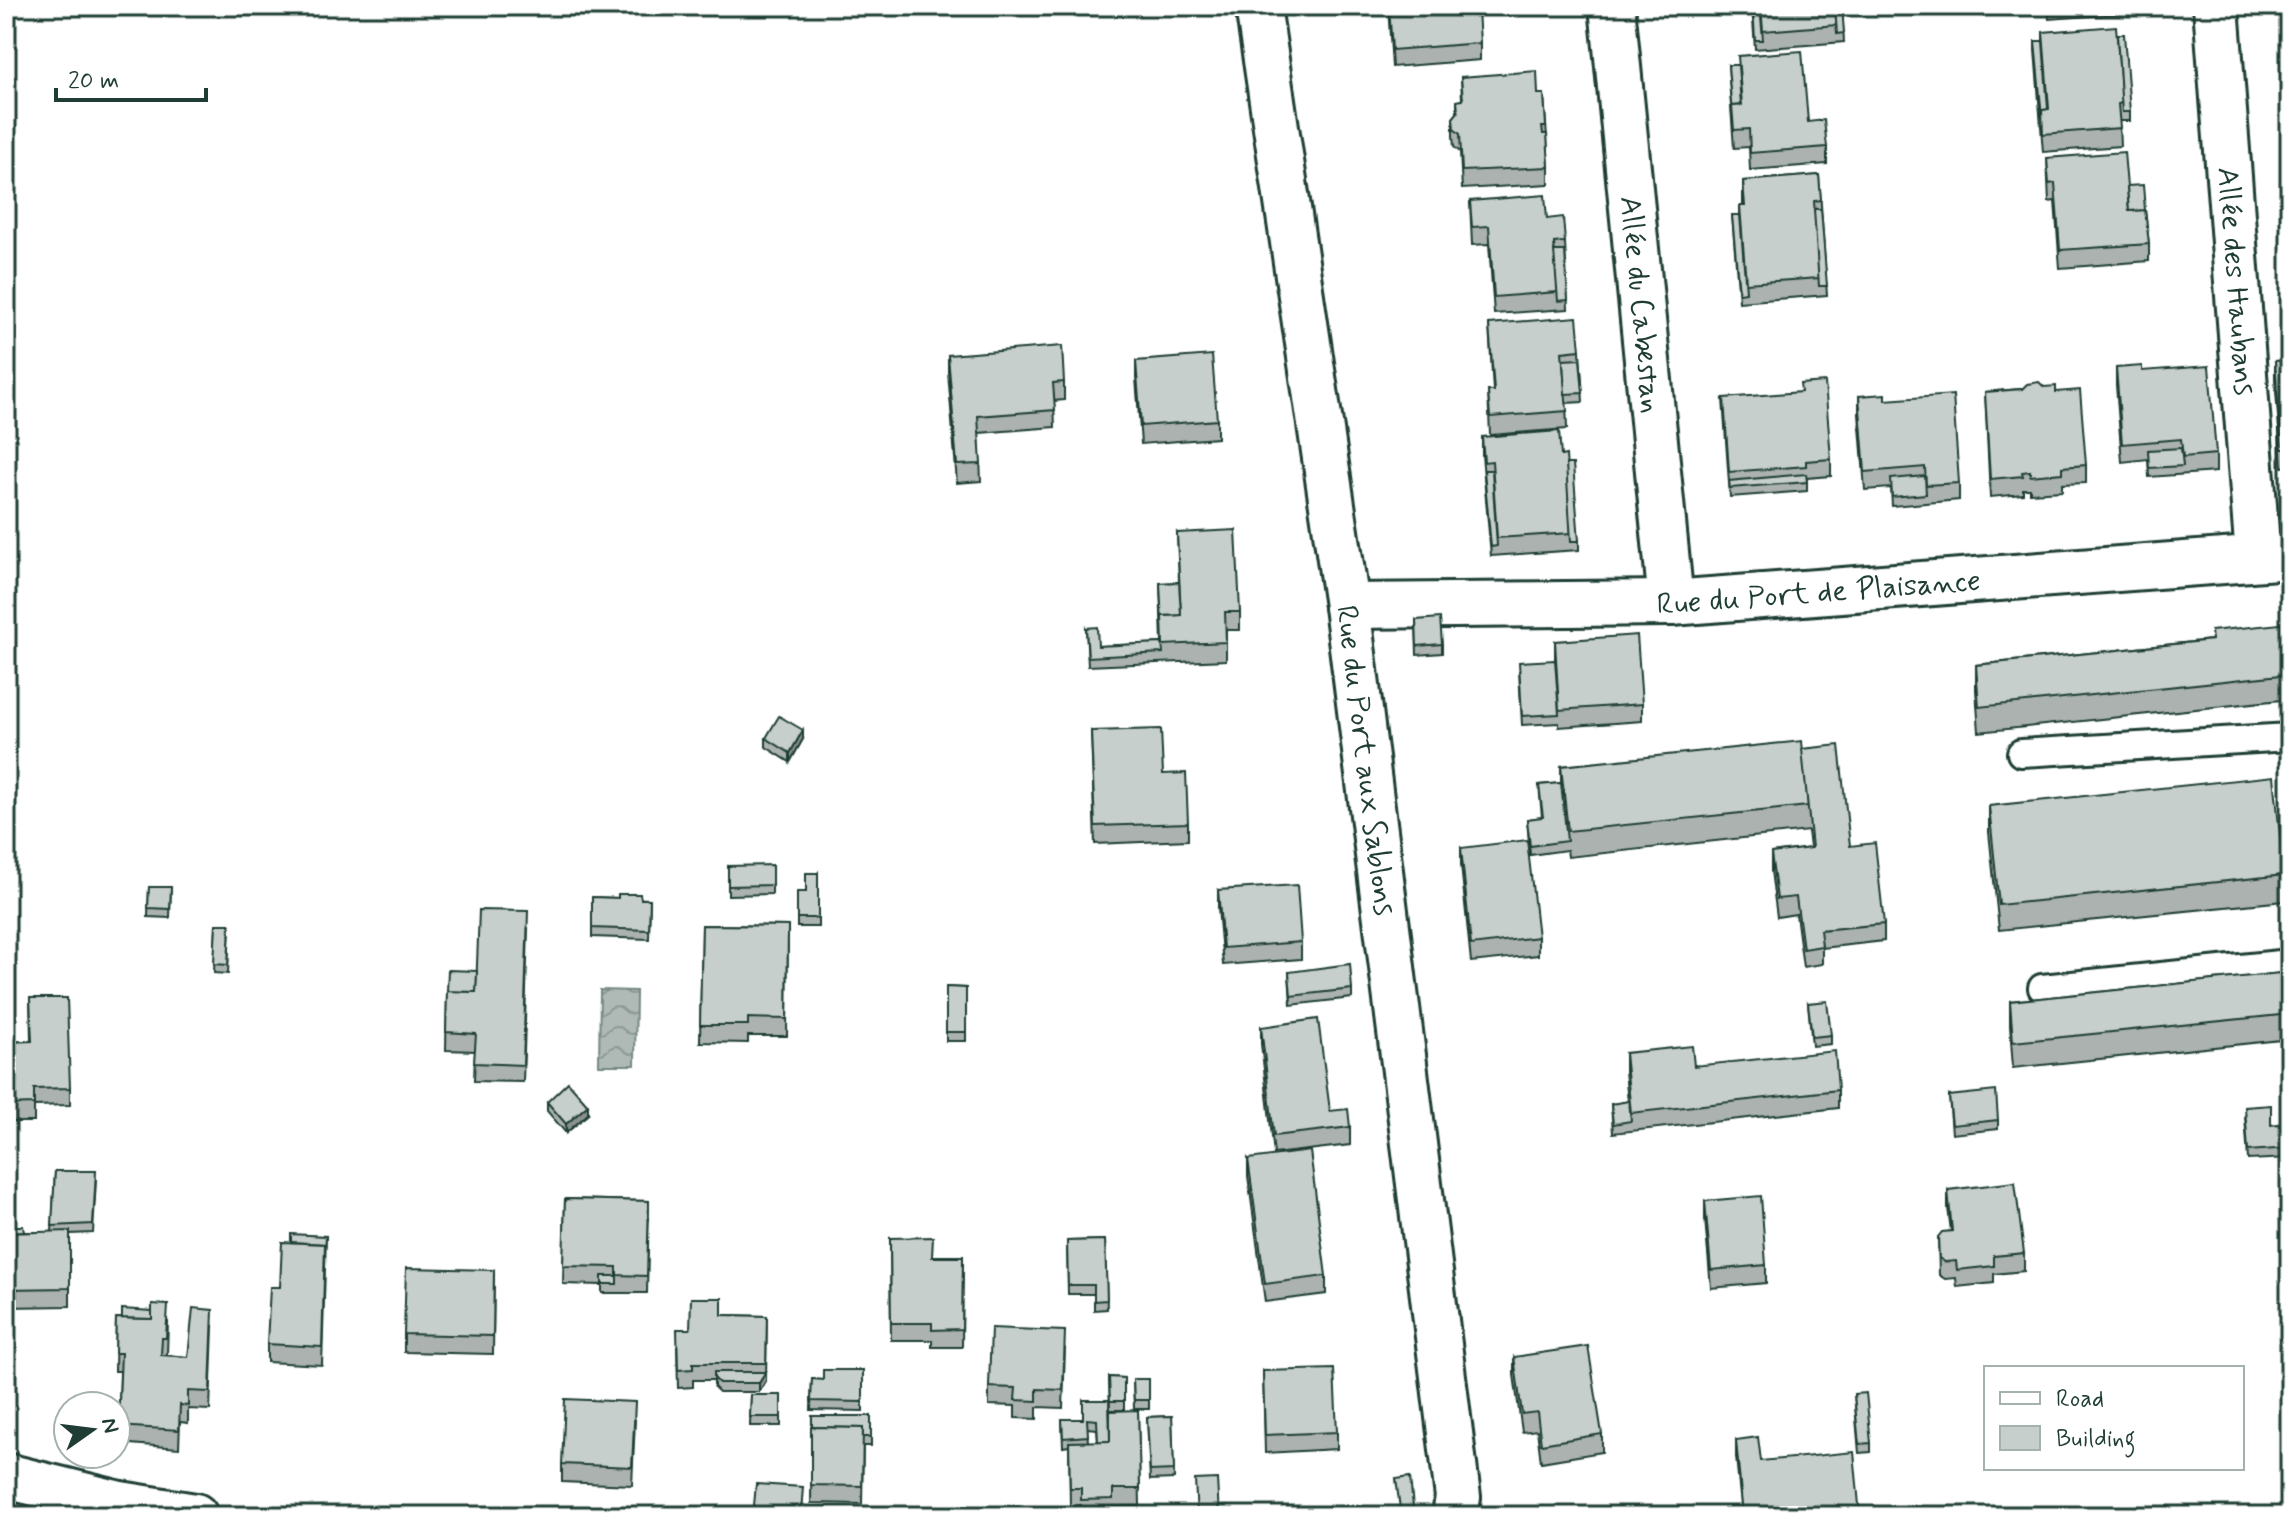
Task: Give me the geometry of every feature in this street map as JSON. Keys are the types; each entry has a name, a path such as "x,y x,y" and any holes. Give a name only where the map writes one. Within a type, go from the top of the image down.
{"street":[{"name":"Rue du Port aux Sablons","path":"1258,6 1347,606 1458,1497 1455,1516"},
{"name":"Allée du Cabestan","path":"1612,6 1671,603"},
{"name":"Allée des Haubans","path":"2216,6 2274,557"},
{"name":"Rue du Port de Plaisance","path":"1347,606 1671,603 2274,557"},
{"path":"6,1476 120,1504 195,1516"}],"lane":[{"path":"2021,753 2290,737"},
{"path":"2042,988 2290,963"}],"water":[{"path":"600,990 636,991 635,1065 599,1065"}],"building":[{"path":"1389,6 1460,6 1460,11 1478,9 1480,43 1392,50"},
{"path":"1460,6 1476,6 1477,9 1460,11"},
{"path":"1753,6 1760,6 1763,40 1755,40"},
{"path":"1761,6 1835,6 1837,25 1763,31"},
{"path":"1835,6 1842,6 1844,33 1837,34"},
{"path":"2116,26 2122,103 2118,104 2120,128 2043,134 2042,110 2049,109 2043,32"},
{"path":"2117,34 2124,34 2130,112 2122,112"},
{"path":"2035,41 2043,41 2048,109 2042,110 2042,118"},
{"path":"1802,51 1808,122 1824,120 1827,147 1750,153 1749,129 1734,130 1732,106 1742,105 1738,56"},
{"path":"1728,65 1738,65 1741,105 1732,106 1732,114"},
{"path":"1537,71 1538,94 1544,94 1546,127 1542,127 1543,134 1547,134 1549,167 1462,171 1460,134 1454,129 1453,118 1458,112 1457,101 1463,100 1461,77"},
{"path":"2124,152 2129,211 2145,210 2149,244 2060,250 2055,183 2049,184 2047,158"},
{"path":"1819,175 1821,200 1814,201 1819,278 1746,283 1740,206 1745,206 1743,181"},
{"path":"2143,185 2145,210 2129,211 2127,186"},
{"path":"1545,195 1547,219 1563,217 1565,242 1554,243 1558,292 1494,297 1489,226 1472,227 1470,201"},
{"path":"1814,209 1821,209 1827,286 1819,286"},
{"path":"1732,215 1740,215 1746,292 1739,293"},
{"path":"1554,251 1565,251 1568,300 1558,301"},
{"path":"1577,317 1580,350 1562,352 1567,411 1490,417 1488,391 1494,391 1489,324"},
{"path":"1062,346 1064,382 1053,383 1055,410 978,416 981,464 957,465 948,355"},
{"path":"1212,355 1217,420 1141,426 1136,361"},
{"path":"1580,359 1583,393 1565,394 1563,360"},
{"path":"2290,360 2290,449 2282,449 2275,361"},
{"path":"2142,366 2142,371 2209,366 2216,454 2183,457 2181,439 2122,444 2116,368"},
{"path":"1825,382 1831,459 1806,461 1806,466 1729,472 1724,398 1801,392 1800,384"},
{"path":"2039,382 2044,387 2056,386 2056,392 2080,390 2086,465 2062,467 2062,473 2030,476 2030,471 2022,472 2023,476 1990,479 1985,392 2022,389 2027,384"},
{"path":"1885,394 1885,400 1953,395 1959,483 1926,485 1925,467 1865,472 1859,396"},
{"path":"1559,431 1561,456 1566,455 1571,533 1497,538 1492,461 1484,462 1482,437"},
{"path":"2181,448 2183,466 2149,468 2148,450"},
{"path":"1566,464 1573,464 1579,541 1571,541"},
{"path":"1484,470 1492,470 1497,546 1491,547"},
{"path":"1806,474 1807,482 1730,488 1729,481"},
{"path":"1925,476 1926,494 1892,497 1891,479"},
{"path":"1236,530 1240,612 1225,612 1226,642 1163,645 1162,616 1181,615 1177,533"},
{"path":"1179,582 1181,615 1162,616 1162,624 1160,583"},
{"path":"1440,618 1442,644 1417,646 1416,620"},
{"path":"2290,623 2290,674 1979,707 1976,665 2212,640 2211,631"},
{"path":"1097,627 1098,646 1162,643 1163,653 1088,657 1086,628"},
{"path":"1637,635 1642,704 1559,710 1555,641"},
{"path":"1555,660 1559,714 1522,716 1519,662"},
{"path":"779,716 803,730 790,753 766,738"},
{"path":"1161,729 1163,774 1186,773 1188,823 1095,826 1091,731"},
{"path":"1802,741 1808,806 1568,831 1561,766"},
{"path":"1839,745 1850,846 1875,843 1884,924 1820,930 1822,946 1803,949 1796,897 1777,899 1771,853 1812,848 1802,749"},
{"path":"2274,776 2284,875 1999,905 1989,806"},
{"path":"1561,783 1567,841 1530,846 1527,819 1543,817 1539,785"},
{"path":"1527,840 1538,937 1471,945 1461,848"},
{"path":"772,865 772,885 728,886 728,866"},
{"path":"806,873 818,873 818,918 797,918 797,892 806,892"},
{"path":"1297,885 1301,942 1223,948 1218,890"},
{"path":"149,887 171,887 170,909 148,908"},
{"path":"618,894 640,894 641,899 650,899 649,930 592,928 592,897 618,898"},
{"path":"479,910 528,911 523,1065 474,1063 476,1034 446,1032 447,991 476,992"},
{"path":"216,924 230,924 228,965 214,964"},
{"path":"702,925 788,926 787,1019 748,1018 748,1025 700,1025"},
{"path":"1350,964 1352,989 1291,996 1289,972"},
{"path":"448,970 477,971 476,992 447,991"},
{"path":"2290,972 2290,1014 2013,1042 2010,1001"},
{"path":"946,987 966,988 966,1032 946,1032"},
{"path":"30,998 67,998 70,1088 34,1089 34,1104 6,1105 6,1042 32,1041"},
{"path":"1827,1001 1831,1035 1812,1037 1808,1003"},
{"path":"1318,1019 1330,1111 1348,1109 1350,1127 1274,1136 1261,1027"},
{"path":"1692,1046 1694,1066 1835,1051 1838,1090 1631,1113 1625,1053"},
{"path":"568,1082 588,1105 566,1124 547,1102"},
{"path":"1996,1091 1998,1120 1952,1125 1949,1096"},
{"path":"1629,1101 1631,1121 1613,1124 1611,1104"},
{"path":"2271,1105 2271,1125 2290,1123 2290,1148 2248,1151 2245,1107"},
{"path":"1310,1151 1326,1276 1265,1284 1248,1159"},
{"path":"55,1171 96,1171 93,1224 52,1226"},
{"path":"2015,1182 2024,1253 1994,1256 1994,1266 1957,1270 1956,1261 1945,1262 1939,1258 1938,1237 1942,1232 1952,1231 1948,1190"},
{"path":"1761,1196 1766,1265 1711,1270 1705,1201"},
{"path":"565,1199 649,1201 647,1276 617,1275 617,1267 563,1266"},
{"path":"6,1226 23,1226 24,1232 6,1233"},
{"path":"70,1231 70,1288 6,1289 6,1233"},
{"path":"291,1234 326,1236 325,1252 325,1244 291,1242"},
{"path":"933,1237 932,1257 963,1257 962,1329 932,1330 932,1323 891,1323 890,1238"},
{"path":"1105,1240 1107,1300 1094,1301 1094,1285 1068,1285 1067,1241"},
{"path":"282,1242 325,1244 322,1347 267,1344 270,1287 280,1287"},
{"path":"406,1268 494,1270 493,1336 404,1334"},
{"path":"602,1276 617,1276 617,1284 602,1284"},
{"path":"691,1298 722,1298 722,1315 767,1316 766,1363 693,1363 693,1369 678,1370 677,1329 690,1329"},
{"path":"152,1304 168,1305 166,1338 162,1338 161,1355 188,1357 193,1308 213,1310 210,1392 188,1391 188,1406 180,1405 179,1430 132,1427 132,1390 119,1390 121,1353 115,1353 116,1318 152,1319"},
{"path":"122,1309 152,1311 152,1319 122,1318"},
{"path":"8,1310 9,1328 6,1328"},
{"path":"991,1328 1065,1331 1063,1390 1037,1389 1037,1401 1015,1400 1016,1388 989,1387"},
{"path":"1588,1346 1602,1434 1541,1444 1537,1412 1522,1414 1514,1357"},
{"path":"1334,1369 1337,1432 1265,1435 1263,1371"},
{"path":"823,1370 863,1370 863,1402 811,1401 812,1379 823,1380"},
{"path":"714,1372 766,1372 759,1383 719,1383 714,1378"},
{"path":"1109,1377 1124,1378 1124,1401 1110,1401"},
{"path":"1133,1379 1149,1379 1149,1400 1134,1400"},
{"path":"1866,1393 1871,1443 1859,1444 1854,1394"},
{"path":"751,1395 781,1395 781,1417 750,1417"},
{"path":"565,1399 635,1402 632,1467 562,1464"},
{"path":"1083,1400 1109,1400 1110,1441 1098,1442 1097,1420 1087,1419 1088,1436 1063,1438 1062,1419 1083,1419"},
{"path":"1138,1410 1140,1489 1113,1489 1113,1499 1081,1500 1081,1488 1070,1488 1069,1442 1110,1441 1110,1411"},
{"path":"812,1416 871,1416 871,1437 863,1437 863,1428 812,1427"},
{"path":"1172,1416 1174,1470 1150,1471 1147,1417"},
{"path":"811,1427 863,1428 862,1486 811,1485"},
{"path":"1758,1437 1761,1461 1854,1452 1860,1516 1743,1516 1736,1440"},
{"path":"1410,1477 1413,1507 1401,1516 1396,1479"},
{"path":"1217,1479 1219,1516 1197,1516 1195,1480"},
{"path":"756,1484 803,1487 801,1513 805,1516 753,1516"}]}
